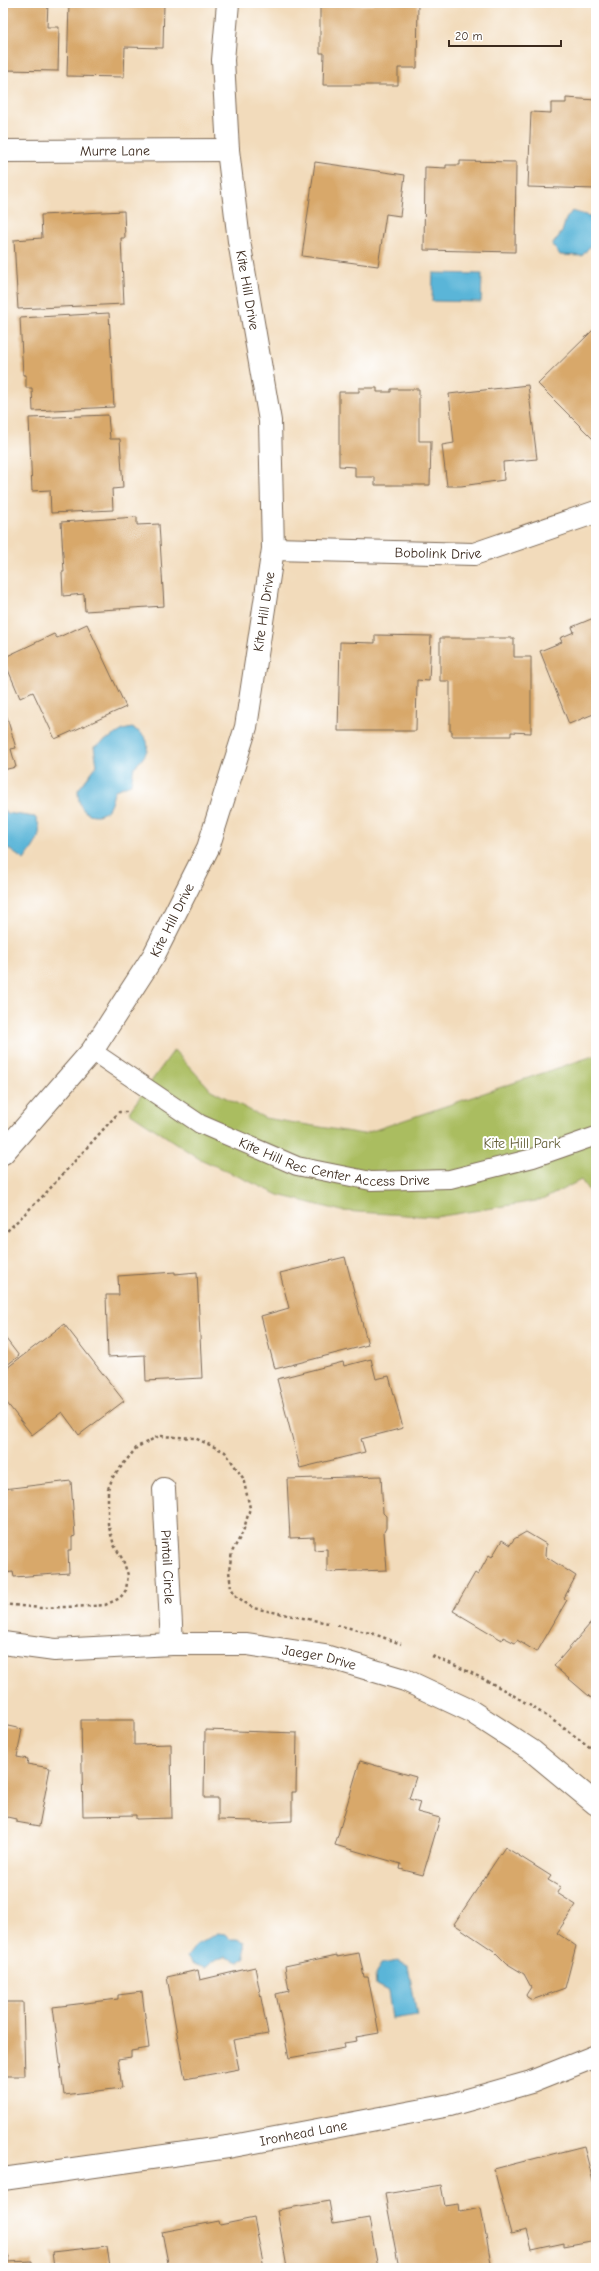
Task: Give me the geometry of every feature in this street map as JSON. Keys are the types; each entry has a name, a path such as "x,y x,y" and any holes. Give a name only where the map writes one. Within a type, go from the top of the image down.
{"street":[{"name":"Kite Hill Drive","path":"3,1153 92,1052 154,955 208,848 246,727 273,549 270,421 239,240 228,150 223,60 228,3"},
{"name":"Murre Lane","path":"3,151 228,150"},
{"name":"Bobolink Drive","path":"273,549 474,554 596,512"},
{"name":"Pintail Circle","path":"164,1490 172,1644"},
{"name":"Jaeger Drive","path":"3,1643 55,1650 172,1644 247,1644 325,1656 405,1680 469,1710 532,1751 596,1804"},
{"name":"Ironhead Lane","path":"3,2180 228,2147 450,2105 531,2082 596,2056"}],"lane":[{"name":"Kite Hill Rec Center Access Drive","path":"92,1052 200,1124 297,1166 371,1181 450,1179 533,1158 596,1136"}],"path":[{"path":"3,1235 45,1194 119,1112 136,1111 150,1090"},
{"path":"3,1604 40,1608 91,1606 105,1605 120,1598 126,1590 128,1575 123,1560 114,1545 108,1524 108,1489 113,1477 137,1447 142,1444 159,1436 195,1438 225,1452 243,1478 250,1508 243,1532 232,1552 229,1570 231,1588 236,1596 253,1608 346,1627 374,1634 404,1645"},
{"path":"430,1655 463,1668 505,1690 562,1725 596,1752"}],"green space":[{"name":"Kite Hill Park","path":"174,1050 211,1090 265,1118 363,1134 596,1055 596,1201 581,1180 542,1200 436,1217 342,1211 279,1195 198,1158 129,1112"}],"water":[{"path":"572,211 589,216 596,214 596,239 582,256 560,255 552,245 562,232 566,219"},
{"path":"433,273 482,274 481,302 432,301"},
{"path":"132,728 144,736 148,746 144,757 134,767 131,784 115,790 110,806 106,812 98,815 88,813 80,804 78,790 97,765 94,747 123,730"},
{"path":"3,809 7,813 35,817 38,823 39,834 35,844 24,860 3,845"},
{"path":"218,1933 225,1934 230,1939 237,1939 244,1942 245,1957 239,1962 225,1957 217,1959 205,1968 191,1963 187,1957 196,1945"},
{"path":"398,1961 408,1966 417,2015 392,2019 388,1991 376,1985 375,1975 381,1964"}],"building":[{"path":"3,3 48,3 47,27 59,27 58,71 3,70"},
{"path":"69,3 164,3 163,48 125,47 124,77 67,76"},
{"path":"374,3 418,3 417,68 398,68 398,85 323,85 324,53 320,53 320,5 374,5"},
{"path":"566,98 596,100 596,189 528,187 531,112 551,113 551,103 566,103"},
{"path":"460,161 516,162 515,252 424,250 425,167 446,168 446,165 460,165"},
{"path":"315,162 405,175 400,216 386,214 378,266 302,256"},
{"path":"124,211 125,238 121,238 124,304 18,309 14,240 42,238 41,215"},
{"path":"109,313 114,407 33,411 32,388 26,388 26,375 23,375 20,318"},
{"path":"593,330 596,333 596,442 538,384"},
{"path":"528,385 537,459 503,462 504,480 461,486 447,486 442,445 454,443 449,394"},
{"path":"359,388 377,388 377,392 391,392 391,389 419,389 419,441 431,441 430,485 375,485 375,477 355,477 355,467 339,466 339,392 359,392"},
{"path":"108,415 110,439 120,439 123,488 112,489 113,510 51,513 50,490 32,491 29,418"},
{"path":"137,517 137,525 159,524 164,606 85,611 84,594 63,596 62,572 64,572 61,522"},
{"path":"596,617 596,713 569,724 540,651 562,642 560,638 574,632 572,627"},
{"path":"87,624 126,707 55,739 33,692 20,698 3,658 54,634 57,638"},
{"path":"375,635 431,636 429,681 417,680 416,731 338,731 340,642 375,643"},
{"path":"440,638 514,638 514,657 531,657 531,733 511,732 511,736 452,736 452,731 450,731 450,681 440,681"},
{"path":"3,704 16,748 11,749 16,767 3,770"},
{"path":"345,1257 368,1345 275,1369 261,1316 289,1308 280,1273"},
{"path":"175,1272 175,1274 197,1272 202,1378 146,1381 145,1355 108,1357 106,1295 119,1295 118,1276"},
{"path":"64,1324 124,1401 79,1435 62,1412 32,1435 3,1398 3,1371"},
{"path":"3,1335 19,1356 3,1368"},
{"path":"371,1359 376,1379 389,1376 403,1428 361,1439 365,1452 300,1468 277,1379 343,1362 344,1366"},
{"path":"381,1476 383,1513 386,1516 386,1528 384,1532 387,1570 327,1572 327,1549 314,1550 314,1537 290,1538 287,1479"},
{"path":"71,1481 75,1536 72,1537 72,1550 68,1550 69,1573 14,1577 13,1572 3,1573 3,1489"},
{"path":"526,1532 546,1544 545,1556 576,1576 564,1598 567,1600 537,1652 517,1640 515,1643 503,1637 502,1640 453,1611 475,1573 478,1575 489,1555 492,1557 502,1540 510,1545 514,1539"},
{"path":"596,1617 596,1702 554,1666"},
{"path":"81,1720 134,1720 134,1745 171,1744 172,1818 136,1819 136,1815 83,1816"},
{"path":"3,1725 22,1729 17,1757 28,1759 27,1764 50,1768 39,1826 16,1822 16,1819 3,1816"},
{"path":"205,1730 297,1733 296,1792 292,1792 292,1821 253,1823 253,1821 218,1820 218,1798 204,1798"},
{"path":"360,1761 416,1777 409,1799 420,1802 417,1812 440,1818 423,1875 400,1869 401,1864 335,1845"},
{"path":"505,1847 551,1876 548,1880 560,1887 557,1893 576,1905 557,1933 576,1946 565,1988 532,2000 526,1995 531,1987 524,1974 506,1963 494,1951 454,1924"},
{"path":"359,1953 364,1977 368,1977 379,2033 356,2037 357,2041 344,2043 345,2048 289,2058 276,1994 289,1991 285,1966 337,1955 337,1957"},
{"path":"255,1967 268,2034 233,2040 239,2069 185,2079 167,1977 198,1970 200,1980"},
{"path":"142,1992 149,2048 131,2051 131,2057 118,2059 122,2088 64,2095 53,2007 118,1999 118,1995"},
{"path":"3,2002 23,2002 25,2076 3,2076"},
{"path":"584,2146 596,2193 596,2240 564,2246 564,2243 532,2250 527,2230 511,2234 494,2169"},
{"path":"441,2185 445,2206 459,2204 460,2212 481,2208 492,2268 399,2268 385,2194"},
{"path":"329,2201 333,2224 369,2218 378,2268 287,2268 277,2210"},
{"path":"254,2218 264,2268 169,2268 162,2232 219,2221 220,2225"},
{"path":"107,2246 110,2268 54,2268 52,2252"},
{"path":"9,2256 8,2262 32,2261 32,2268 3,2268 3,2257"}]}
